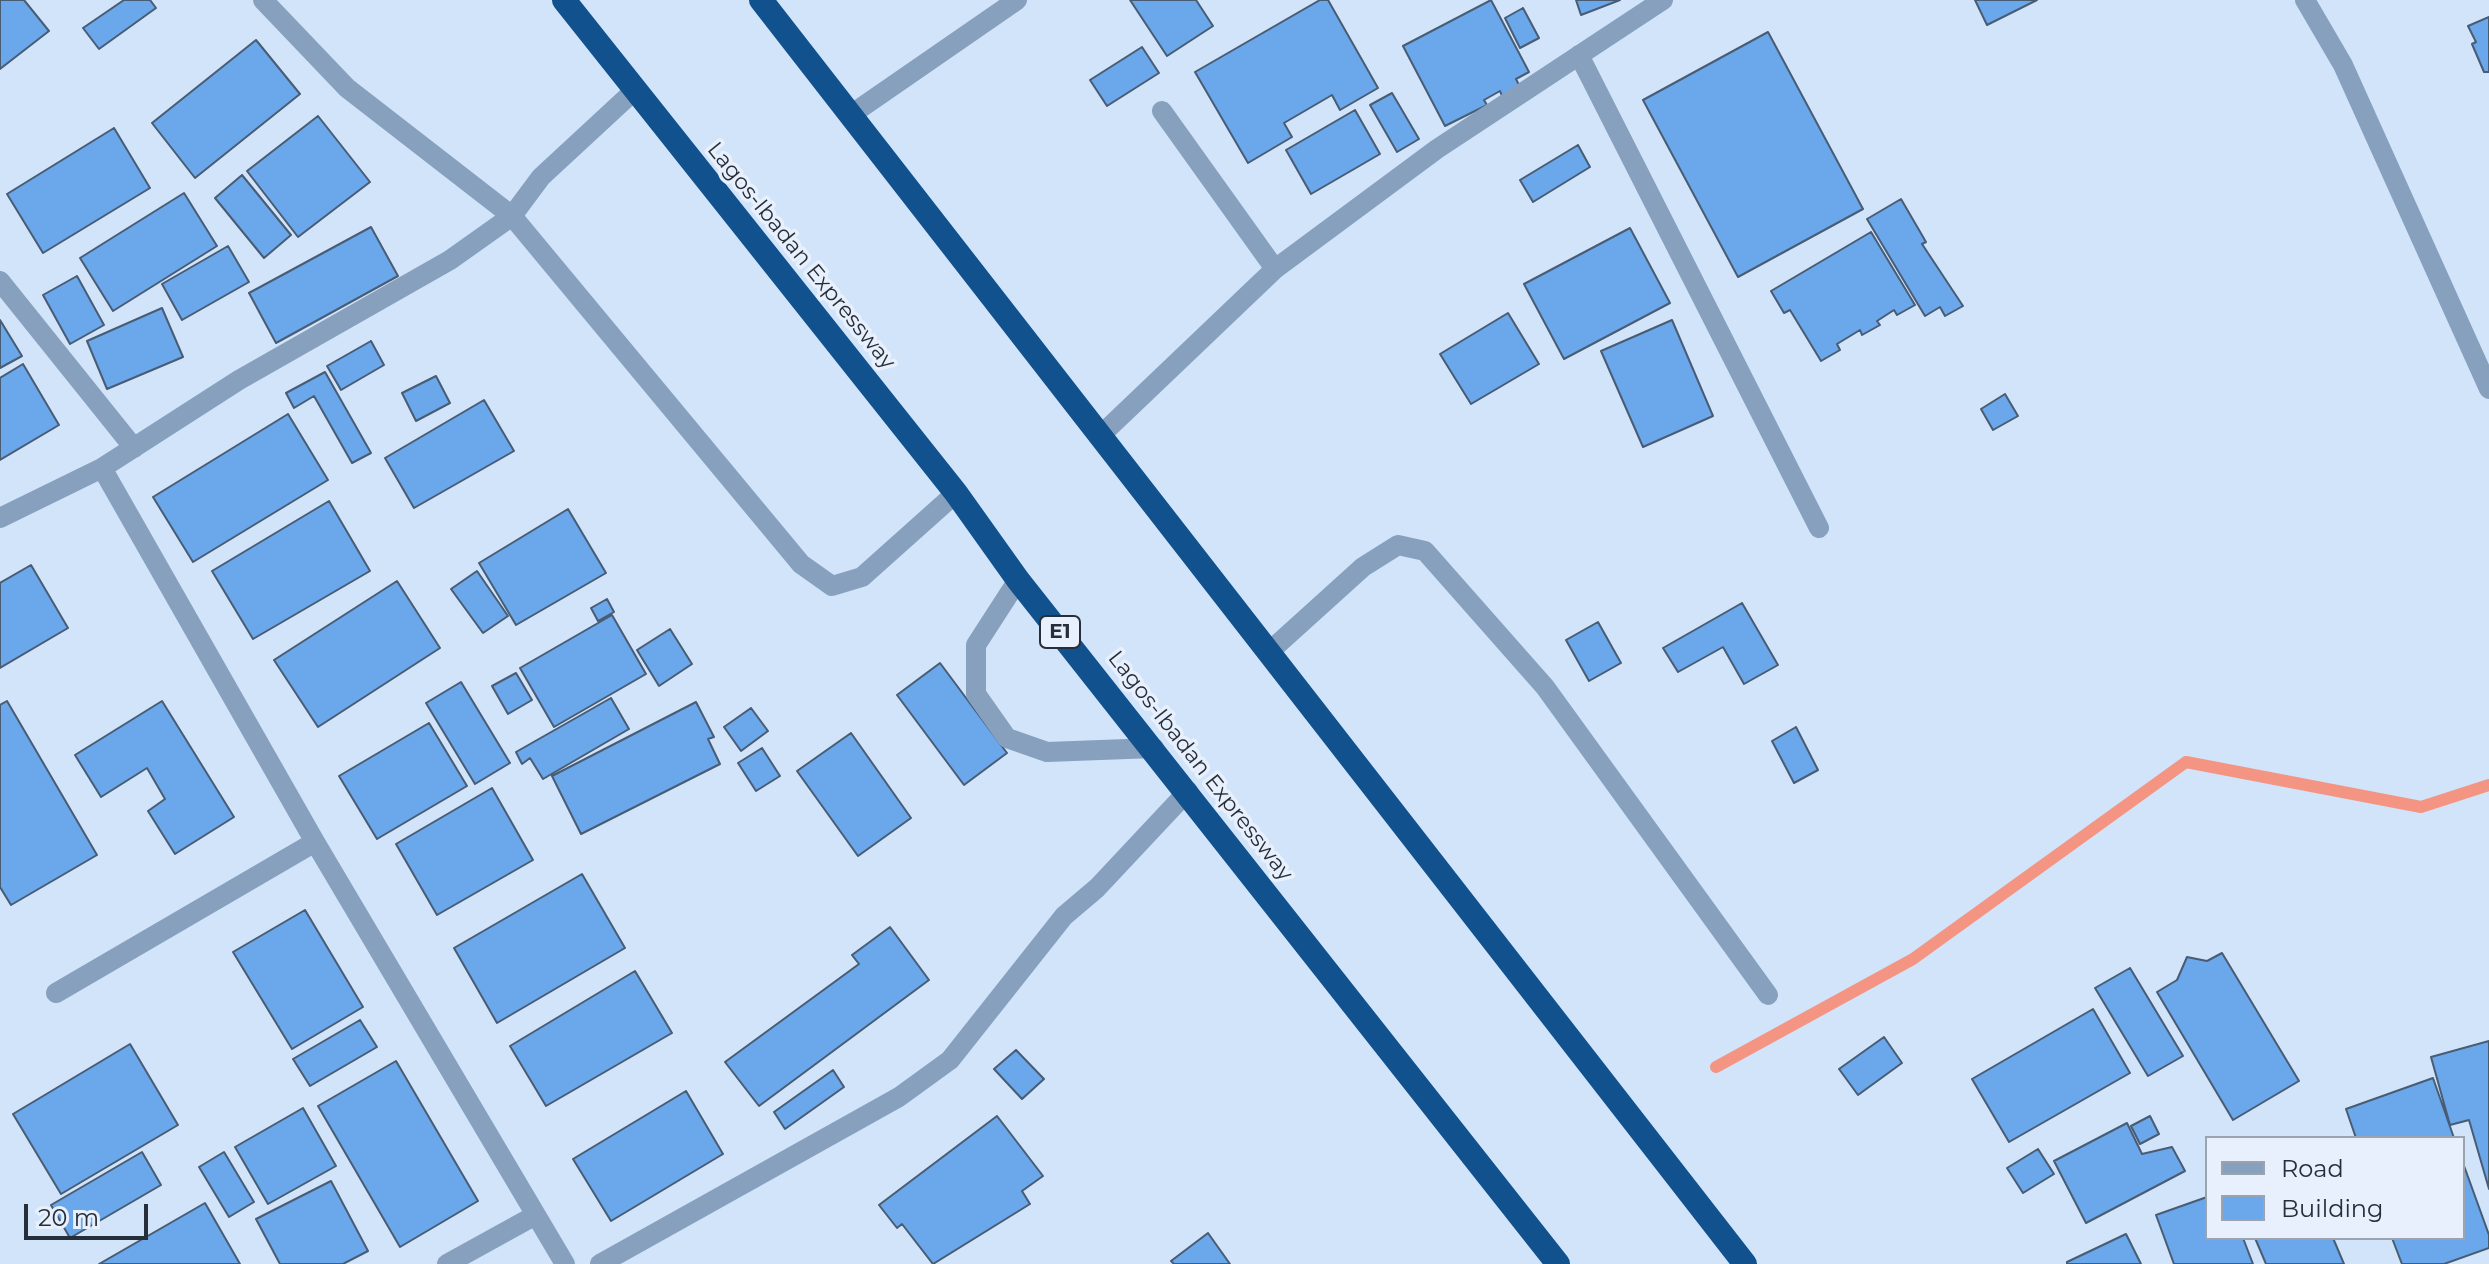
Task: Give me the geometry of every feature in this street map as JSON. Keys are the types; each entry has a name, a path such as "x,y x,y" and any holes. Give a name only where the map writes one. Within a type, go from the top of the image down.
{"highway":[{"name":"Lagos-Ibadan Expressway","path":"564,0 956,493 1018,580 1188,791 1558,1264"},
{"path":"761,0 1102,434 1745,1264"}],"street":[{"path":"263,0 347,88 512,216 801,564 832,586 862,577 956,493"},
{"path":"852,114 1017,0"},
{"path":"1102,434 1275,269 1437,149 1663,0"},
{"path":"2305,0 2343,65 2489,389"},
{"path":"1579,55 1819,528"},
{"path":"0,518 102,468 239,380 450,260 512,216 541,177 635,90"},
{"path":"1162,111 1275,269"},
{"path":"0,281 134,448"},
{"path":"102,468 315,842 565,1264"},
{"path":"1269,652 1363,567 1398,545 1425,551 1545,687 1768,995"},
{"path":"1018,580 976,645 976,694 1007,738 1047,752 1154,748"},
{"path":"600,1264 899,1097 950,1060 1064,916 1097,888 1188,791"},
{"path":"56,993 315,842"},
{"path":"447,1264 534,1216"}],"building":[{"path":"0,0 24,0 49,31 0,69"},
{"path":"124,0 150,0 156,8 99,49 83,28"},
{"path":"1130,0 1196,0 1213,26 1167,56"},
{"path":"1320,0 1328,0 1378,88 1340,110 1332,95 1284,123 1292,137 1248,163 1195,72"},
{"path":"1491,0 1529,72 1516,79 1520,87 1502,96 1500,91 1484,100 1487,105 1445,126 1403,46"},
{"path":"1576,0 1620,0 1581,15"},
{"path":"1975,0 2037,0 1987,25"},
{"path":"1523,8 1539,38 1520,48 1505,18"},
{"path":"2489,17 2489,72 2484,72 2468,26"},
{"path":"1768,32 1863,209 1738,277 1643,100"},
{"path":"256,40 300,94 195,178 152,123"},
{"path":"1142,47 1159,73 1107,106 1090,80"},
{"path":"1392,93 1419,139 1397,152 1370,105"},
{"path":"1355,110 1380,154 1311,194 1286,150"},
{"path":"318,116 370,182 298,237 247,171"},
{"path":"114,128 150,188 43,253 7,194"},
{"path":"1578,145 1590,167 1533,202 1520,180"},
{"path":"242,175 291,235 264,258 215,198"},
{"path":"184,193 217,246 113,311 80,258"},
{"path":"1901,199 1926,242 1922,244 1963,306 1945,316 1940,307 1925,316 1867,219"},
{"path":"371,227 398,276 276,343 249,293"},
{"path":"1630,228 1670,303 1564,359 1524,284"},
{"path":"1871,232 1915,305 1897,315 1894,310 1877,321 1880,325 1862,335 1860,330 1837,344 1840,350 1821,361 1790,310 1784,313 1771,291"},
{"path":"228,246 249,282 182,320 162,284"},
{"path":"77,276 104,325 70,344 43,295"},
{"path":"162,308 183,357 107,389 87,341"},
{"path":"1508,313 1539,364 1471,404 1440,354"},
{"path":"0,320 22,356 0,368"},
{"path":"1672,320 1713,416 1643,447 1601,351"},
{"path":"371,341 384,365 341,390 327,366"},
{"path":"23,364 59,425 0,460 0,378"},
{"path":"325,372 371,453 352,463 314,396 294,408 286,393"},
{"path":"436,376 450,403 416,421 402,393"},
{"path":"2005,394 2018,416 1993,430 1981,409"},
{"path":"484,400 514,451 414,508 385,458"},
{"path":"288,414 328,480 193,562 153,497"},
{"path":"329,501 370,571 253,639 212,571"},
{"path":"568,509 606,573 516,625 479,563"},
{"path":"31,565 68,628 0,668 0,583"},
{"path":"477,571 508,616 483,633 451,589"},
{"path":"397,581 440,648 318,727 274,660"},
{"path":"607,599 614,612 598,621 591,608"},
{"path":"1742,603 1778,665 1744,684 1723,647 1678,672 1663,648"},
{"path":"612,615 646,674 554,727 520,668"},
{"path":"1598,622 1621,663 1589,681 1566,640"},
{"path":"670,629 692,664 659,686 637,650"},
{"path":"940,663 1007,753 964,785 897,695"},
{"path":"516,673 532,700 508,714 492,686"},
{"path":"461,682 510,763 475,784 426,703"},
{"path":"611,698 629,729 543,779 530,758 522,764 516,752"},
{"path":"7,701 97,855 11,905 0,887 0,705"},
{"path":"162,701 234,817 175,854 148,811 165,799 147,768 101,797 75,755"},
{"path":"696,702 714,737 708,739 720,764 581,834 552,776"},
{"path":"751,708 768,731 741,751 724,727"},
{"path":"429,723 467,786 377,839 339,776"},
{"path":"1796,727 1818,770 1794,783 1772,741"},
{"path":"851,733 911,818 858,856 797,771"},
{"path":"762,748 780,776 756,791 738,763"},
{"path":"492,788 533,860 437,915 396,844"},
{"path":"582,874 625,948 497,1023 454,948"},
{"path":"305,910 363,1007 292,1049 233,952"},
{"path":"890,927 929,980 759,1106 725,1062 859,964 852,955"},
{"path":"2222,953 2299,1081 2233,1120 2157,992 2177,980 2187,957 2207,961"},
{"path":"2130,968 2183,1056 2148,1076 2095,988"},
{"path":"635,971 672,1033 546,1106 510,1046"},
{"path":"2093,1009 2130,1073 2009,1142 1972,1079"},
{"path":"360,1020 377,1047 310,1086 293,1059"},
{"path":"1884,1037 1902,1063 1858,1095 1839,1069"},
{"path":"2489,1041 2489,1189 2469,1120 2450,1125 2431,1057"},
{"path":"130,1044 178,1125 61,1194 13,1114"},
{"path":"1016,1050 1044,1079 1022,1099 994,1069"},
{"path":"396,1061 478,1201 400,1247 318,1106"},
{"path":"833,1070 844,1087 785,1129 774,1112"},
{"path":"2433,1078 2453,1136 2355,1136 2346,1109"},
{"path":"686,1091 723,1154 611,1221 573,1159"},
{"path":"303,1108 336,1166 268,1204 235,1147"},
{"path":"997,1116 1043,1176 1022,1191 1030,1204 933,1264 902,1224 897,1228 879,1205"},
{"path":"2150,1116 2159,1134 2140,1144 2131,1126"},
{"path":"2127,1123 2142,1154 2172,1147 2185,1171 2086,1223 2054,1161"},
{"path":"2038,1149 2054,1174 2023,1193 2007,1168"},
{"path":"142,1152 161,1185 70,1238 51,1205"},
{"path":"224,1152 254,1202 229,1217 199,1167"},
{"path":"2465,1169 2489,1235 2489,1248 2444,1264 2402,1264 2393,1240 2465,1240"},
{"path":"331,1181 368,1251 343,1264 280,1264 256,1219"},
{"path":"2205,1198 2205,1240 2244,1240 2253,1264 2174,1264 2156,1215"},
{"path":"205,1203 240,1264 99,1264"},
{"path":"1208,1233 1230,1264 1174,1264 1171,1261"},
{"path":"2126,1234 2141,1264 2067,1264 2067,1262"},
{"path":"2256,1240 2334,1240 2344,1264 2266,1264"}],"waterway":[{"path":"1716,1067 1913,959 2186,762 2421,807 2489,785"}]}
